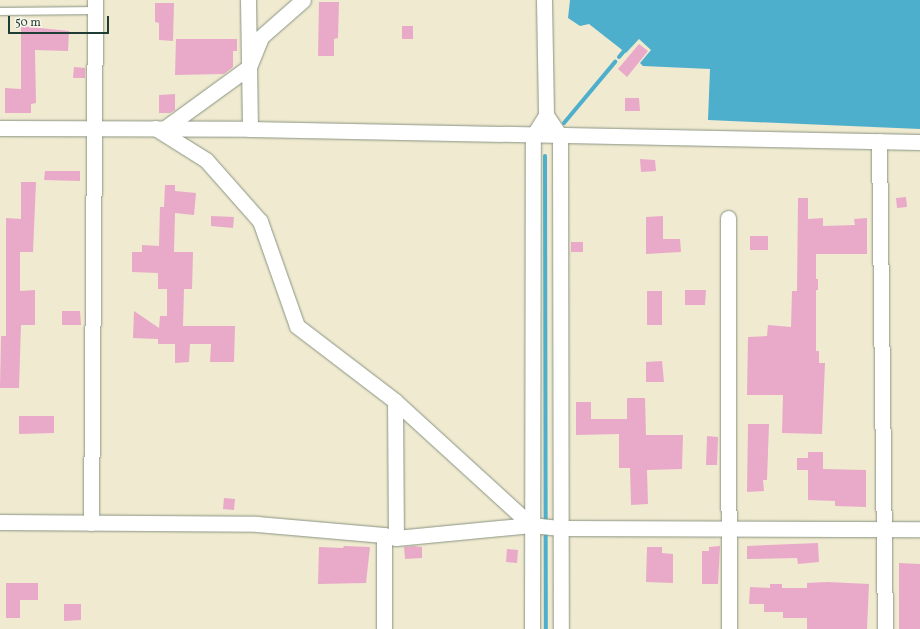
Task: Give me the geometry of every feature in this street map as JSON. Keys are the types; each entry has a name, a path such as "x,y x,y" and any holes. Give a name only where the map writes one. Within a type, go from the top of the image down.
{"street":[{"path":"248,0 250,129"},
{"path":"160,128 249,67 261,37 303,0"},
{"path":"544,0 546,116 560,136 558,528 561,629"},
{"path":"91,523 96,127 95,5"},
{"path":"532,629 535,526 533,136 546,116"},
{"path":"0,128 96,127 250,129 533,136 920,142"},
{"path":"160,128 206,160 260,221 297,326 395,401 535,526"},
{"path":"880,141 885,629"},
{"path":"728,218 729,629"},
{"path":"384,629 390,536 395,401"},
{"path":"0,522 257,524 390,536 535,526 558,528 920,529"}],"lane":[{"path":"0,11 95,5"}],"water":[{"path":"570,0 920,0 920,129 708,120 710,69 643,66 640,63 651,50 639,39 626,53 589,24 580,26 568,18"}],"building":[{"path":"319,2 339,2 338,38 334,39 334,56 318,56"},
{"path":"155,3 174,3 173,41 159,40 159,23 155,22"},
{"path":"21,26 69,31 68,51 35,50 36,103 31,104 31,113 5,113 5,88 21,89"},
{"path":"402,26 413,26 413,39 402,39"},
{"path":"176,39 237,39 237,51 233,51 233,67 224,74 175,75"},
{"path":"639,44 648,51 627,77 618,69"},
{"path":"74,67 85,68 85,78 73,78"},
{"path":"175,94 175,110 170,113 159,113 159,95"},
{"path":"625,98 639,98 640,111 625,111"},
{"path":"640,159 655,160 656,171 641,172"},
{"path":"45,171 80,171 80,181 44,180"},
{"path":"21,182 36,182 33,252 20,252 20,291 35,290 35,325 21,325 19,388 0,388 1,336 6,336 6,218 21,219"},
{"path":"165,185 175,185 175,191 196,193 194,215 175,213 174,252 193,252 192,289 184,289 183,326 235,326 234,362 210,362 211,344 190,344 189,362 175,363 175,344 158,344 158,339 133,338 134,311 159,328 160,316 167,316 167,289 158,289 158,273 132,272 132,252 142,252 142,245 159,246 160,207 164,207"},
{"path":"906,197 907,207 897,208 896,198"},
{"path":"798,198 808,198 808,219 823,218 823,226 855,225 854,219 867,218 867,254 816,254 816,279 818,279 818,290 816,290 816,351 819,351 819,363 825,363 822,434 782,433 783,395 747,395 748,337 767,336 768,325 791,327 792,291 797,291"},
{"path":"211,216 234,217 233,228 211,226"},
{"path":"663,216 663,239 680,239 681,252 646,254 646,217"},
{"path":"750,236 768,236 768,250 750,250"},
{"path":"571,242 583,242 583,252 571,252"},
{"path":"685,290 706,290 705,305 685,305"},
{"path":"647,291 662,291 662,325 647,325"},
{"path":"62,311 80,311 81,325 62,325"},
{"path":"662,361 664,382 646,382 646,362"},
{"path":"627,398 645,398 646,435 683,435 682,469 647,470 648,504 631,505 630,468 619,468 619,434 576,435 576,402 591,402 591,419 627,419"},
{"path":"19,416 54,416 54,433 19,434"},
{"path":"748,424 769,424 767,480 763,480 764,491 747,492"},
{"path":"707,436 718,437 717,465 706,465"},
{"path":"808,452 823,452 823,469 866,470 866,507 835,506 835,501 808,500 808,470 797,470 797,458 808,458"},
{"path":"224,498 235,499 234,510 223,509"},
{"path":"818,543 819,562 798,564 797,558 747,559 747,546"},
{"path":"344,546 370,547 366,583 318,584 319,547 343,548"},
{"path":"720,546 718,584 702,584 702,551 709,551 709,547"},
{"path":"404,547 422,547 422,558 405,559"},
{"path":"647,547 662,547 662,553 673,554 673,583 646,582"},
{"path":"507,549 518,550 517,563 506,562"},
{"path":"899,563 920,564 920,629 899,629"},
{"path":"827,582 869,584 867,629 807,629 807,618 783,618 783,612 764,612 764,604 749,604 750,587 770,588 770,584 782,584 782,588 807,588 807,583"},
{"path":"6,583 38,583 38,600 20,600 20,618 6,618"},
{"path":"64,604 81,604 81,620 64,621"}],"waterway":[{"path":"619,57 624,51"},
{"path":"564,123 615,62"},
{"path":"545,156 546,629"}]}
